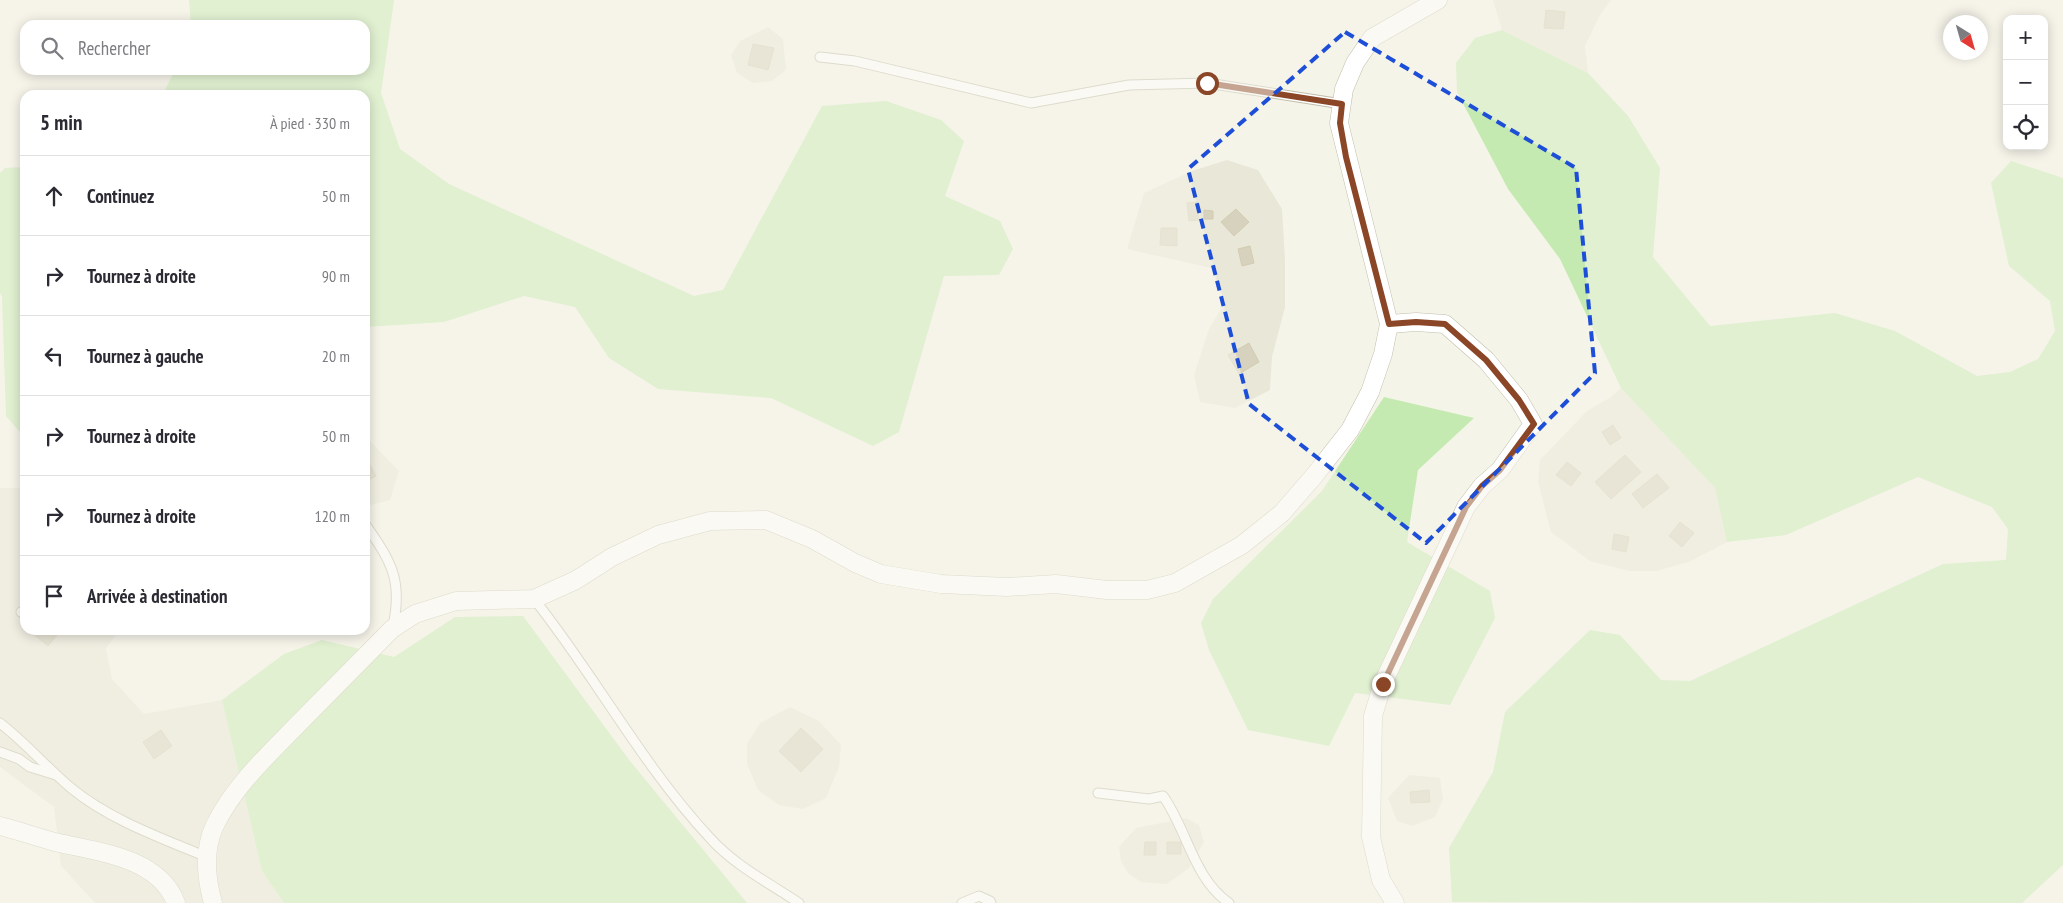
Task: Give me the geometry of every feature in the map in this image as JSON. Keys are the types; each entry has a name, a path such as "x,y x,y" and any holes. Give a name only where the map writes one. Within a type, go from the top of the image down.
{"street":[{"path":"211,902 207,880 207,857 215,826 230,801 259,763 392,629 416,614 456,600 534,599 568,585 612,557 658,535 710,521 766,520 812,539 855,563 881,574 942,584 1007,587 1056,584 1123,590 1147,590 1175,583 1242,545 1282,513 1314,476 1350,430 1370,392 1389,324 1346,157 1340,123 1344,89 1355,63 1372,38 1438,0"},
{"path":"1389,324 1416,322 1445,324 1486,360 1519,400 1534,424 1500,470 1482,486 1466,507 1383,684 1374,716 1370,837 1381,880 1395,903"},
{"path":"0,826 58,843 114,855 160,879 168,887 176,903"}],"lane":[{"path":"820,57 855,61 1031,103 1129,85 1207,83 1342,104"},
{"path":"370,531 381,546 395,574 398,604 392,629"},
{"path":"534,599 558,630 654,772 711,840 745,868 798,903"},
{"path":"0,724 20,738 72,788 108,813 207,857"},
{"path":"0,752 19,758 30,767 59,776"},
{"path":"1098,793 1132,798 1162,796 1170,806 1196,862 1222,898 1229,903"},
{"path":"962,903 979,896 991,903"}],"highlighted area":[{"path":"1345,32 1576,168 1595,373 1426,543 1249,404 1188,169"}],"shaded area":[{"path":"1493,0 1611,0 1600,15 1585,46 1588,73 1502,30"},
{"path":"768,27 783,39 786,70 772,81 753,83 737,73 731,55 740,41"},
{"path":"1227,160 1258,170 1282,209 1285,260 1285,307 1272,357 1270,390 1235,408 1200,402 1194,375 1209,329 1225,302 1211,268 1127,249 1144,193 1192,171"},
{"path":"1621,388 1715,488 1727,542 1689,562 1656,571 1629,571 1590,561 1551,532 1538,482 1540,460 1587,411 1611,397"},
{"path":"370,441 399,471 390,500 371,505"},
{"path":"0,488 20,488 20,635 116,635 106,648 112,679 144,714 222,700 262,871 284,903 95,903 61,866 54,807 0,767"},
{"path":"790,707 819,721 841,745 839,767 826,798 803,809 779,805 758,790 747,764 747,744 760,723"},
{"path":"1409,775 1440,778 1443,799 1435,817 1412,826 1397,821 1388,798"},
{"path":"1186,818 1199,825 1204,842 1189,868 1167,884 1141,882 1128,873 1121,861 1119,847 1136,828"}],"green space":[{"path":"189,0 394,0 381,93 400,149 449,184 694,296 723,290 822,106 886,101 941,120 964,141 945,196 1000,221 1013,249 999,275 944,276 899,432 873,446 771,398 658,389 609,358 575,307 524,296 444,322 370,327 370,90 165,90 172,75 370,75 370,20 191,20"},
{"path":"1502,30 1588,73 1628,116 1660,168 1653,257 1710,326 1835,313 1895,331 1977,376 2010,372 2038,359 2055,331 2050,301 2009,266 1991,183 2011,161 2063,178 2063,865 2022,903 1452,902 1449,848 1493,772 1505,712 1590,630 1620,635 1661,680 1690,681 1943,564 2006,560 2008,529 1992,507 1918,477 1786,535 1727,542 1715,488 1621,388 1560,259 1508,189 1457,92 1456,63 1475,38"},
{"path":"20,167 20,432 6,416 2,297 0,293 0,173 5,168"},
{"path":"1384,397 1474,418 1418,470 1407,542 1490,591 1495,618 1450,705 1355,693 1329,746 1248,730 1209,650 1201,623 1213,599 1322,491"},
{"path":"523,616 630,761 747,903 284,903 262,871 222,700 284,654 322,640 394,657 455,617"}],"building":[{"path":"1546,10 1565,12 1563,29 1544,28"},
{"path":"753,44 774,48 768,70 748,65"},
{"path":"1197,202 1199,220 1189,221 1187,203"},
{"path":"1236,209 1249,222 1234,236 1221,222"},
{"path":"1204,210 1213,211 1213,219 1204,219"},
{"path":"1161,228 1177,228 1177,246 1160,245"},
{"path":"1250,246 1254,263 1242,266 1238,249"},
{"path":"1249,343 1259,362 1239,374 1228,355"},
{"path":"1613,425 1621,438 1610,445 1602,432"},
{"path":"1625,455 1641,472 1611,499 1595,482"},
{"path":"1567,462 1581,473 1571,486 1556,475"},
{"path":"370,465 376,476 370,479"},
{"path":"1657,474 1669,488 1643,508 1632,494"},
{"path":"1680,522 1694,533 1682,547 1669,536"},
{"path":"1614,534 1629,537 1626,552 1612,549"},
{"path":"35,635 57,635 48,646"},
{"path":"801,728 823,749 801,772 779,751"},
{"path":"161,730 172,746 154,759 143,742"},
{"path":"1429,790 1430,802 1411,803 1410,792"},
{"path":"1145,842 1156,842 1156,855 1144,855"},
{"path":"1167,842 1181,842 1181,854 1167,854"}],"route":[{"path":"1207,83 1342,104 1340,123 1346,157 1389,324 1416,322 1445,324 1486,360 1519,400 1534,424 1500,470 1482,486 1466,507 1383,684"}]}
